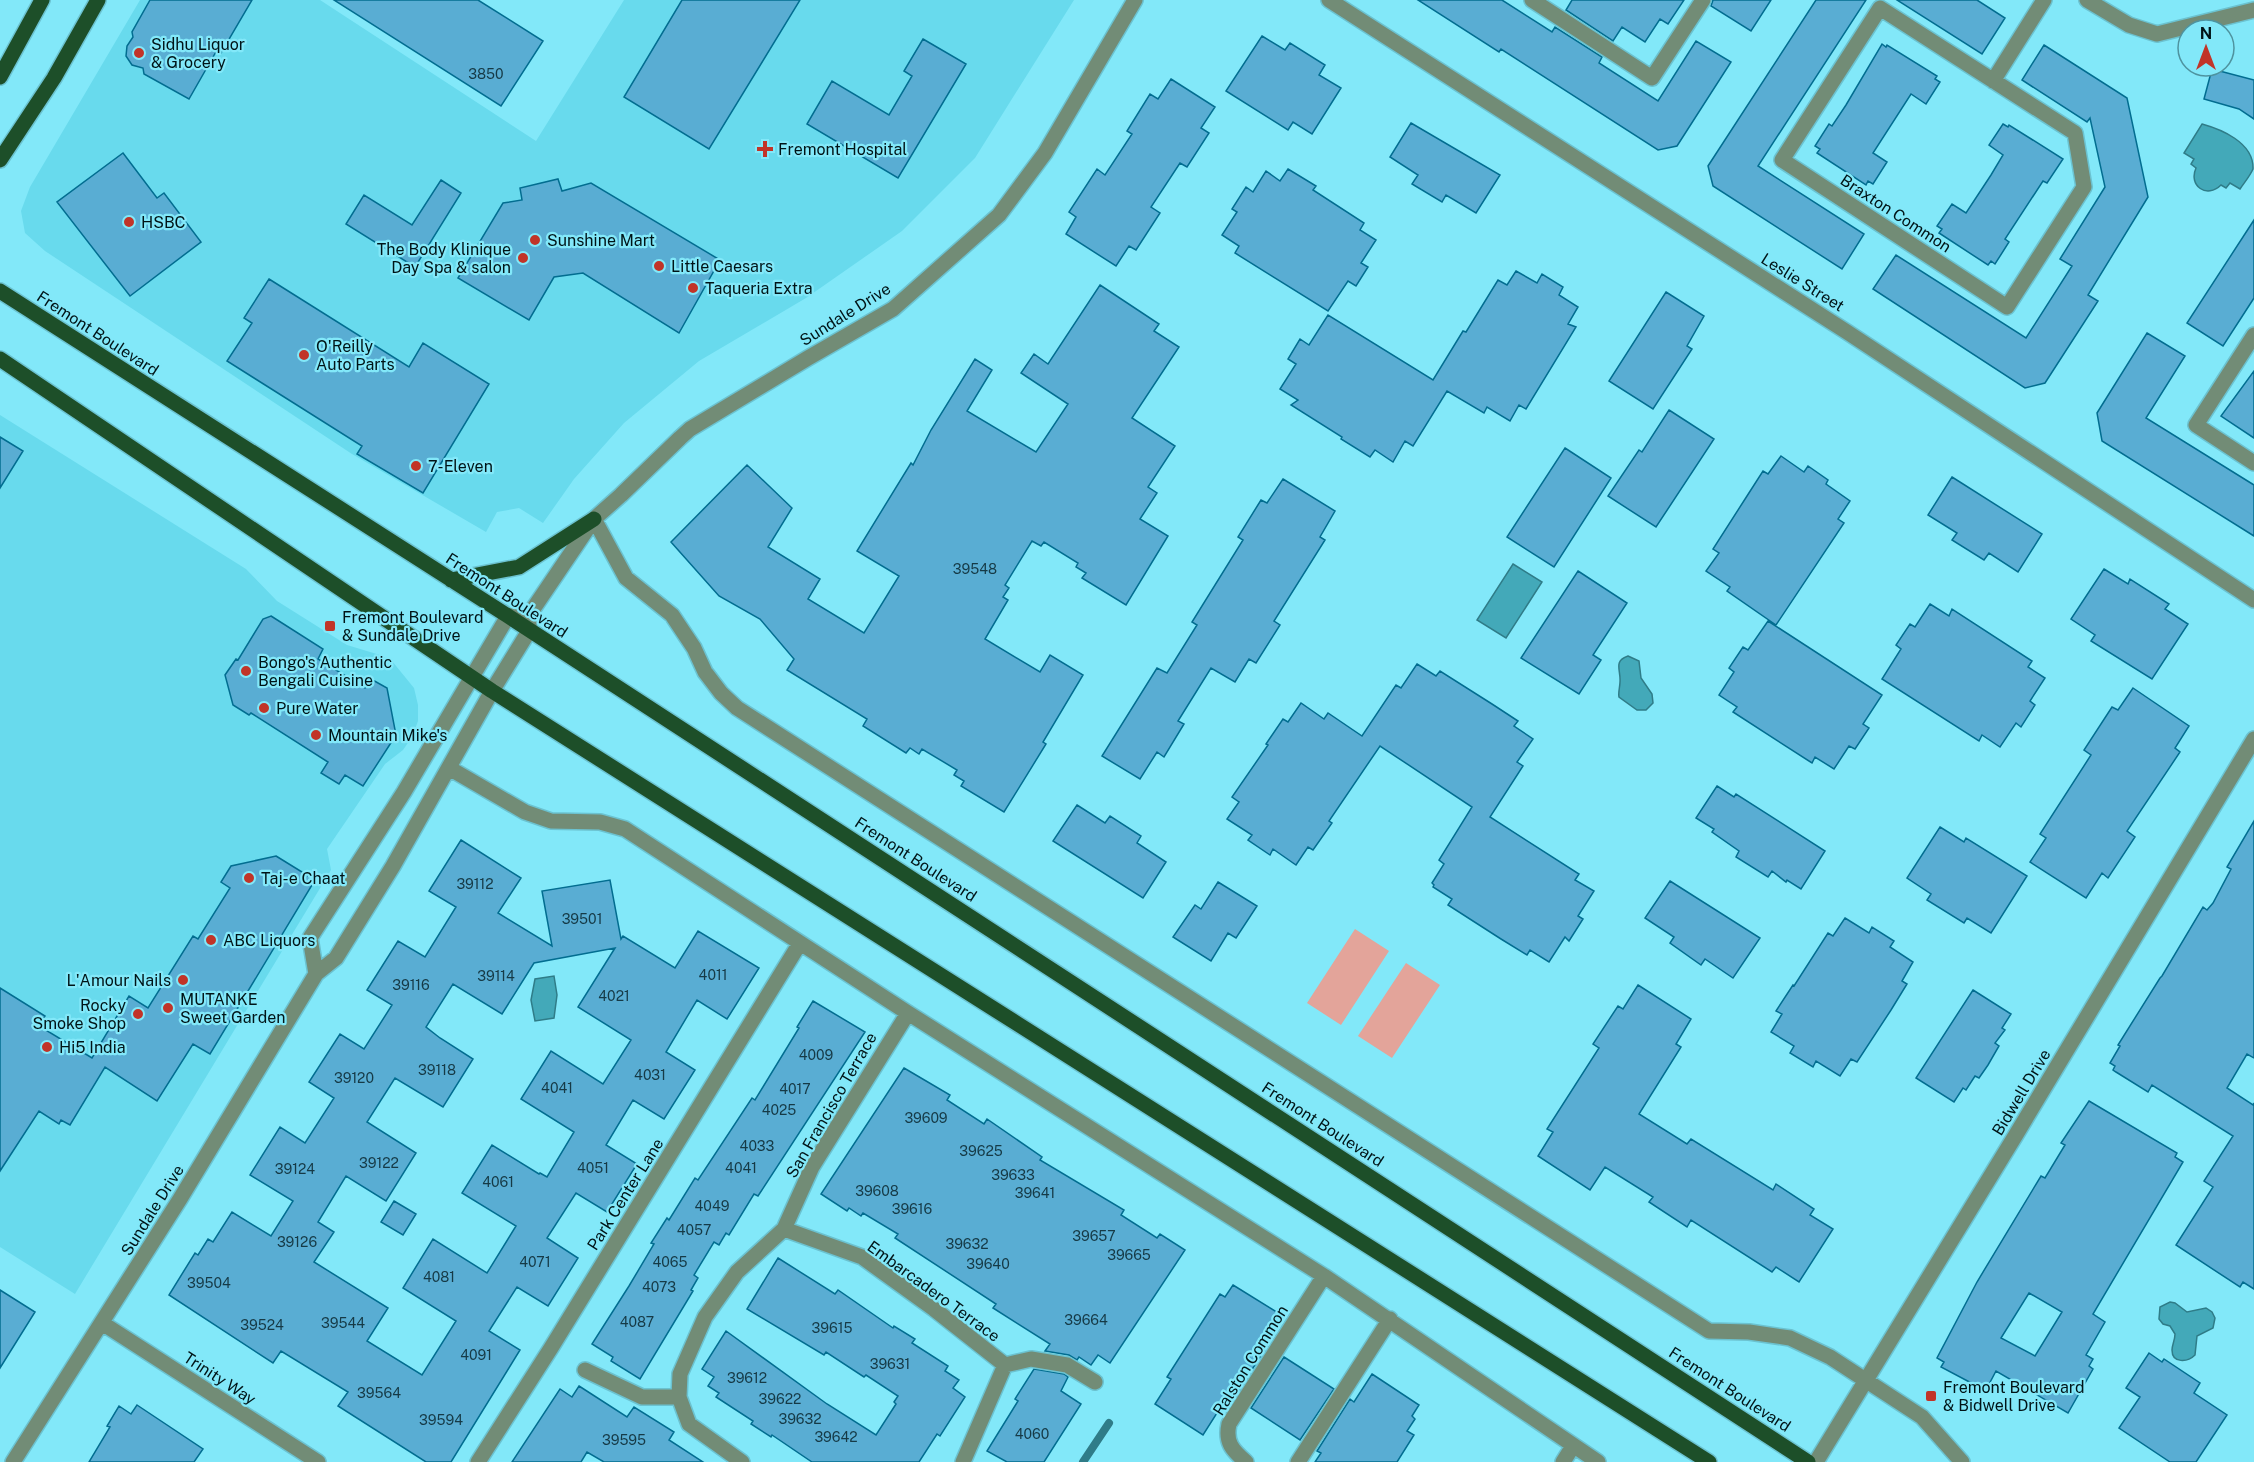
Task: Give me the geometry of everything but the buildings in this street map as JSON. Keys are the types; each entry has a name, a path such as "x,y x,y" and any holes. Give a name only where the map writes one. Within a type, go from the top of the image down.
{"main road":[{"path":"0,77 42,0"},
{"path":"0,160 54,78 98,0"},
{"name":"Fremont Boulevard","path":"0,291 508,616 1809,1462"},
{"path":"0,358 492,691 1709,1462"},
{"path":"451,580 519,567 594,519"}],"street":[{"name":"Sundale Drive","path":"13,1462 102,1323 316,974 336,958 393,866 492,691 529,631 530,615 594,519 690,429 893,309 999,216 1045,153 1136,0"},
{"name":"Leslie Street","path":"1329,0 1847,332 2254,600"},
{"path":"1532,0 1652,78 1703,0"},
{"path":"1992,81 2044,0"},
{"path":"2087,0 2129,26 2157,34 2254,10"},
{"name":"Braxton Common","path":"1880,8 1992,81 2074,133 2084,187 2007,307 1782,160 1880,8"},
{"path":"2254,335 2196,425 2254,463"},
{"name":"Fremont Boulevard","path":"594,519 626,578 672,615 710,679 721,693 746,714 1709,1331 1749,1332 1790,1338 1830,1357 1922,1417 1962,1462"},
{"path":"316,974 310,938 404,792 508,616 530,615"},
{"name":"Bidwell Drive","path":"1816,1462 2254,739"},
{"path":"449,768 525,812 551,821 600,822 626,829 908,1013 1324,1276 1598,1462"},
{"name":"Park Center Lane","path":"478,1462 551,1348 800,943"},
{"name":"San Francisco Terrace","path":"679,1397 680,1374 705,1317 737,1272 784,1229 812,1167 908,1013"},
{"name":"Embarcadero Terrace","path":"784,1229 862,1257 934,1309 1005,1365 1030,1359 1067,1365 1095,1382"},
{"name":"Ralston Common","path":"1246,1462 1234,1452 1227,1441 1229,1424 1324,1276"},
{"path":"1298,1462 1390,1319"},
{"name":"Trinity Way","path":"102,1323 318,1462"},
{"path":"963,1462 1005,1365"},
{"path":"585,1370 642,1397 679,1397 688,1424 742,1462"},
{"path":"1563,1462 1573,1446"}],"shaded area":[{"path":"140,0 320,0 536,141 624,0 1074,0 975,158 902,231 806,298 699,361 624,423 574,479 543,523 519,508 497,512 486,532 352,454 45,251 25,233 21,211 30,187"},
{"path":"2202,124 2235,138 2248,151 2253,169 2240,189 2230,183 2226,188 2221,185 2216,189 2205,191 2197,185 2194,174 2196,168 2191,164 2194,159 2184,153"},
{"path":"0,415 246,569 277,601 347,645 392,661 414,688 418,705 418,721 412,737 403,750 385,764 327,849 331,870 75,1294 0,1247"},
{"path":"1513,564 1542,582 1506,638 1477,620"},
{"path":"1628,656 1639,661 1641,678 1652,694 1653,703 1646,710 1637,710 1619,697 1619,663"},
{"path":"1355,929 1389,951 1341,1025 1307,1003"},
{"path":"1406,963 1440,985 1392,1058 1358,1036"},
{"path":"554,976 557,995 554,1018 535,1021 531,1000 535,979"},
{"path":"2170,1302 2187,1312 2206,1308 2215,1318 2213,1328 2197,1336 2195,1355 2188,1359 2177,1360 2175,1358 2172,1350 2175,1334 2170,1326 2163,1324 2159,1319 2160,1307"}],"waterway":[{"path":"1083,1462 1109,1423"}],"place":[{"name":"Sidhu Liquor & Grocery","path":"139,53"},
{"name":"Fremont Hospital","path":"765,149"},
{"name":"HSBC","path":"129,222"},
{"name":"Sunshine Mart","path":"535,240"},
{"name":"The Body Klinique Day Spa & salon","path":"523,258"},
{"name":"Little Caesars","path":"659,266"},
{"name":"Taqueria Extra","path":"693,288"},
{"name":"O'Reilly Auto Parts","path":"304,355"},
{"name":"7-Eleven","path":"416,466"},
{"name":"Fremont Boulevard & Sundale Drive","path":"330,626"},
{"name":"Bongo's Authentic Bengali Cuisine","path":"246,671"},
{"name":"Pure Water","path":"264,708"},
{"name":"Mountain Mike's","path":"316,735"},
{"name":"Taj-e Chaat","path":"249,878"},
{"name":"ABC Liquors","path":"211,940"},
{"name":"L'Amour Nails","path":"183,980"},
{"name":"MUTANKE Sweet Garden","path":"168,1008"},
{"name":"Rocky Smoke Shop","path":"138,1014"},
{"name":"Hi5 India","path":"47,1047"},
{"name":"Fremont Boulevard & Bidwell Drive","path":"1931,1396"}]}
